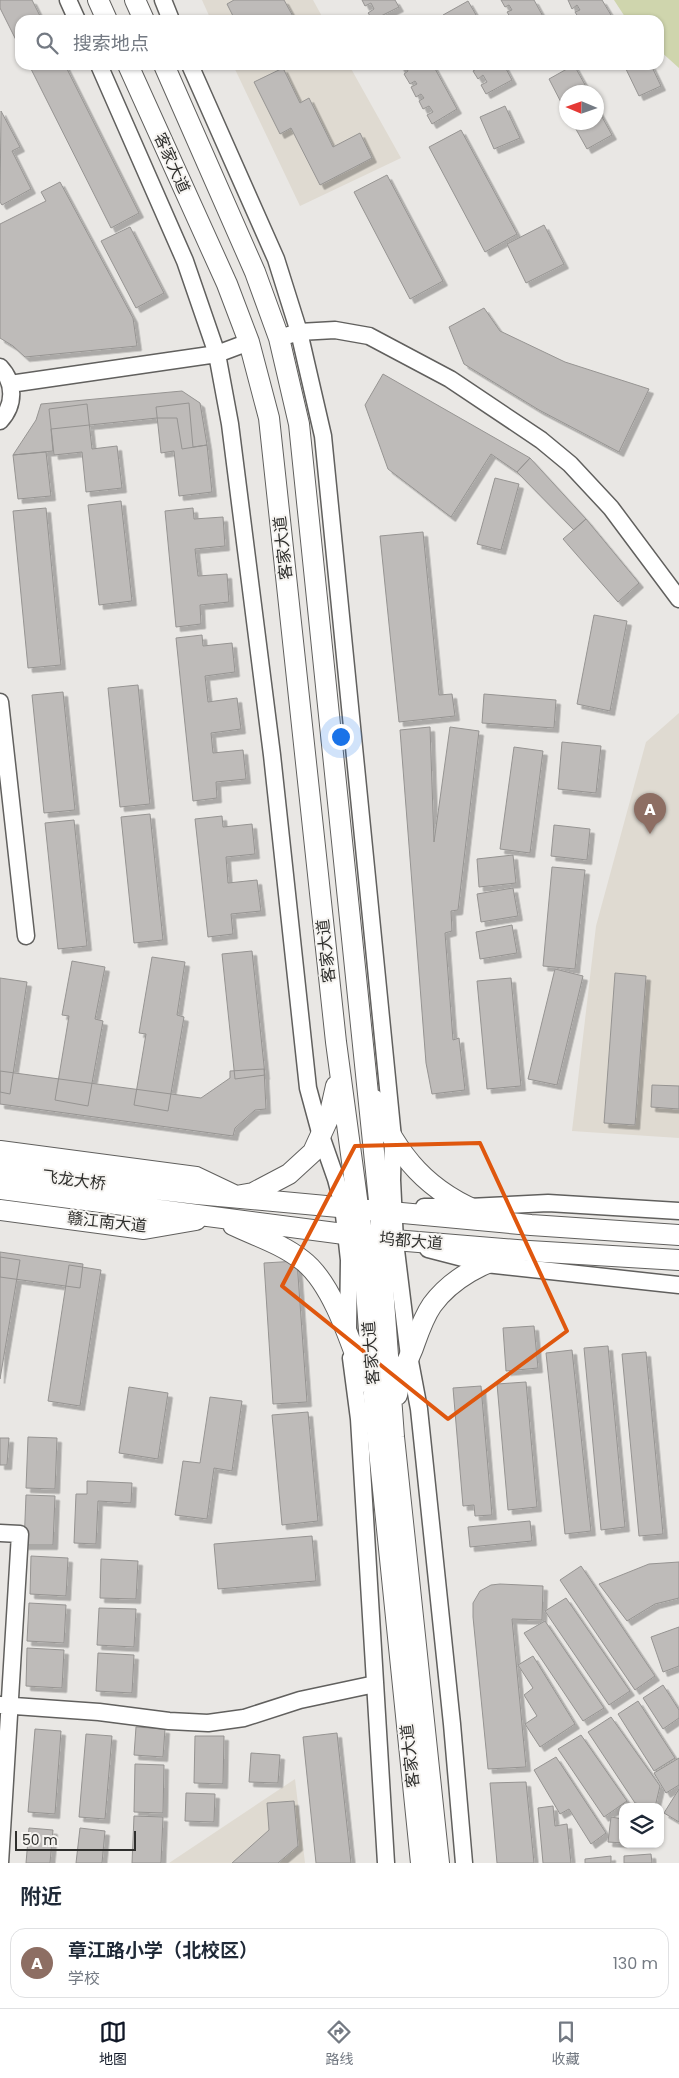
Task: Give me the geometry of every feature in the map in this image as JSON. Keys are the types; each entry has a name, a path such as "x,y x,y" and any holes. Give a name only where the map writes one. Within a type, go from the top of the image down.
{"main road":[{"path":"98,0 105,15"},
{"path":"135,0 142,15"},
{"name":"客家大道","path":"130,70 227,284 249,342 270,418 336,1042 350,1207 375,1411 421,1863"},
{"name":"客家大道","path":"166,70 255,272 279,338 299,424 364,1064 388,1210 391,1240 384,1300 394,1437 439,1863"},
{"path":"0,1151 196,1177 236,1196 259,1190 289,1174 313,1152 329,1118 337,1080 336,1042"},
{"path":"364,1064 371,1092 382,1120 414,1169 427,1182 468,1207 492,1217 530,1225"},
{"name":"飞龙大桥","path":"0,1171 146,1198"},
{"name":"飞龙大桥","path":"0,1189 146,1198"},
{"name":"坞都大道","path":"146,1198 236,1196 530,1225 679,1235"},
{"name":"坞都大道","path":"146,1198 214,1217 391,1240 679,1260"},
{"name":"赣江南大道","path":"0,1210 144,1229 214,1217"},
{"path":"214,1217 284,1249 304,1261 315,1274 327,1292 348,1334 375,1411"},
{"path":"394,1437 395,1401 399,1383 432,1305 450,1285 486,1264 529,1251"}],"street":[{"path":"68,0 76,15"},
{"path":"163,0 169,15"},
{"path":"101,70 185,261 217,354 230,424 270,736 308,1088 321,1136 336,1178 350,1207"},
{"path":"192,70 276,259 299,332 323,436 393,1138 388,1210 416,1206 468,1207 548,1203 679,1211"},
{"path":"279,338 299,332 335,330 369,336 450,379 541,440 570,464 611,508 679,598"},
{"path":"10,384 217,354 249,342"},
{"path":"0,367 10,384 11,399 9,408 0,421"},
{"path":"0,702 26,936"},
{"path":"354,1235 349,1260 348,1334 359,1419 386,1863"},
{"path":"464,1863 452,1724 419,1408 391,1240 486,1264 679,1285"},
{"path":"0,1533 20,1534 5,1705 0,1863"},
{"path":"5,1705 208,1723 244,1718 300,1700 375,1684"}],"highlighted area":[{"path":"480,1143 567,1331 448,1419 282,1286 355,1146"}],"shaded area":[{"path":"202,0 313,0 321,15 209,15"},
{"path":"235,70 352,70 401,158 300,206"},
{"path":"679,713 679,1138 572,1131 596,926 646,742"},
{"path":"295,1779 305,1863 169,1863"}],"green space":[{"path":"614,0 679,0 679,68 664,54 664,15 624,15"}],"building":[{"path":"0,0 32,0 40,15 15,15 15,38 0,8"},
{"path":"234,0 284,0 292,15 232,15 227,4"},
{"path":"362,0 395,0 399,7 383,15 369,15 368,13 374,9 371,3 365,6"},
{"path":"501,0 534,0 542,15 509,15 507,12 512,10 509,5 505,7"},
{"path":"568,0 602,0 611,15 577,15 575,12 580,10 577,5 572,9"},
{"path":"468,1 476,15 443,15"},
{"path":"32,70 68,70 139,213 111,228"},
{"path":"279,70 284,70 300,103 309,98 333,147 360,133 372,158 320,185 291,128 280,134 254,82"},
{"path":"436,70 457,109 432,124 427,115 433,112 429,106 423,109 419,101 424,98 421,94 416,97 411,87 417,84 415,81 410,84 404,74 408,71"},
{"path":"507,70 512,80 486,94 481,85 487,82 483,75 478,79 473,71"},
{"path":"565,70 577,70 585,85 559,85 559,98 549,79"},
{"path":"626,70 653,70 661,86 639,96"},
{"path":"505,106 520,138 494,149 480,117"},
{"path":"1,111 20,147 12,151 31,189 2,205 0,202"},
{"path":"604,120 612,135 587,149 576,130 604,130"},
{"path":"461,130 517,234 485,252 429,147"},
{"path":"387,175 443,281 410,299 354,192"},
{"path":"60,182 133,318 137,346 25,357 0,338 0,224 46,201 41,192"},
{"path":"544,225 564,264 526,283 507,244"},
{"path":"130,227 164,293 136,308 101,241"},
{"path":"484,308 500,331 565,362 649,389 619,452 539,410 464,364 449,327"},
{"path":"383,374 530,458 517,472 491,454 451,517 388,469 365,405"},
{"path":"182,391 200,403 207,445 182,449 177,418 157,418 51,429 53,451 13,455 36,420 41,404"},
{"path":"189,403 193,447 207,445 212,492 179,496 174,451 161,453 156,407"},
{"path":"87,404 92,449 117,446 122,488 86,492 82,452 54,455 49,409"},
{"path":"46,452 51,496 18,499 13,455"},
{"path":"530,458 586,519 574,530 517,472"},
{"path":"495,478 519,484 501,550 477,544"},
{"path":"121,501 132,601 99,605 88,505"},
{"path":"46,508 61,665 28,668 13,511"},
{"path":"193,508 194,519 223,517 225,546 195,549 198,576 227,574 229,602 200,605 201,624 176,627 165,511"},
{"path":"586,519 639,583 618,602 563,539"},
{"path":"423,532 439,695 452,694 455,716 399,722 380,536"},
{"path":"594,615 627,621 610,711 577,704"},
{"path":"202,635 203,646 232,643 235,672 205,676 208,702 237,698 241,729 211,733 213,753 243,750 246,779 216,782 217,798 193,801 176,638"},
{"path":"138,685 150,804 120,807 108,688"},
{"path":"63,692 75,810 44,813 32,695"},
{"path":"484,694 556,700 554,728 482,723"},
{"path":"430,727 434,842 450,727 479,731 458,910 451,911 452,931 445,933 453,1040 459,1038 465,1090 432,1094 426,1063 400,730"},
{"path":"562,742 601,746 596,793 558,789"},
{"path":"514,747 543,751 530,853 500,849"},
{"path":"150,814 163,940 134,943 121,817"},
{"path":"222,816 223,827 252,824 255,854 226,857 228,883 257,880 261,911 231,914 233,934 208,937 195,819"},
{"path":"74,820 87,946 58,949 45,823"},
{"path":"554,825 590,829 587,860 551,856"},
{"path":"513,855 516,883 479,887 477,859"},
{"path":"552,867 585,870 575,969 543,966"},
{"path":"513,888 518,916 481,922 477,894"},
{"path":"512,925 517,953 480,959 476,932"},
{"path":"252,951 265,1075 235,1079 222,954"},
{"path":"152,957 185,962 177,1015 184,1017 168,1111 134,1105 146,1034 139,1033"},
{"path":"72,961 105,967 95,1019 103,1021 88,1106 55,1100 69,1016 62,1015"},
{"path":"555,969 583,976 557,1085 528,1079"},
{"path":"615,973 646,976 635,1125 604,1123"},
{"path":"0,978 27,982 10,1094 0,1092"},
{"path":"511,978 521,1086 487,1089 477,981"},
{"path":"264,1069 266,1109 255,1110 235,1128 233,1136 0,1104 0,1071 201,1098 230,1078 230,1071"},
{"path":"652,1085 679,1086 679,1109 651,1107"},
{"path":"0,1252 83,1264 80,1288 0,1277"},
{"path":"0,1257 20,1260 0,1379"},
{"path":"297,1261 307,1402 273,1404 264,1263"},
{"path":"69,1265 101,1270 80,1406 48,1401"},
{"path":"534,1326 538,1368 506,1371 503,1328"},
{"path":"608,1346 625,1527 601,1530 584,1348"},
{"path":"572,1350 591,1531 565,1534 546,1353"},
{"path":"646,1352 663,1534 639,1536 622,1354"},
{"path":"526,1382 537,1507 508,1510 497,1384"},
{"path":"481,1386 492,1515 475,1516 474,1505 463,1506 453,1388"},
{"path":"129,1387 168,1393 158,1459 119,1453"},
{"path":"210,1397 242,1401 232,1471 214,1468 207,1519 175,1515 183,1461 200,1463"},
{"path":"308,1412 318,1521 282,1525 272,1415"},
{"path":"28,1437 57,1438 55,1489 26,1488"},
{"path":"0,1438 9,1438 7,1465 0,1465"},
{"path":"87,1481 132,1483 131,1503 98,1501 96,1544 74,1543 76,1494 87,1494"},
{"path":"26,1495 55,1496 53,1545 24,1545"},
{"path":"530,1521 532,1541 470,1547 468,1527"},
{"path":"312,1536 316,1581 218,1589 214,1544"},
{"path":"31,1556 68,1558 66,1596 30,1594"},
{"path":"101,1559 138,1561 136,1599 100,1598"},
{"path":"679,1562 679,1598 655,1604 627,1621 599,1584 649,1564"},
{"path":"581,1566 655,1676 635,1690 560,1580"},
{"path":"491,1585 543,1586 542,1620 512,1619 526,1767 488,1769 473,1603 480,1591"},
{"path":"566,1598 630,1691 609,1705 545,1611"},
{"path":"29,1603 66,1605 64,1643 27,1641"},
{"path":"99,1608 136,1609 134,1647 97,1645"},
{"path":"545,1621 604,1708 583,1721 524,1633"},
{"path":"679,1627 679,1666 663,1672 651,1637"},
{"path":"27,1648 64,1650 62,1688 26,1686"},
{"path":"98,1653 134,1655 132,1693 96,1691"},
{"path":"533,1656 575,1724 540,1747 525,1724 537,1716 524,1695 533,1688 518,1665"},
{"path":"663,1685 679,1710 679,1718 663,1729 643,1698"},
{"path":"638,1701 675,1758 654,1771 618,1714"},
{"path":"611,1717 660,1786 656,1803 635,1803 588,1732"},
{"path":"136,1727 165,1729 163,1757 134,1755"},
{"path":"35,1729 61,1731 55,1814 28,1812"},
{"path":"337,1733 351,1863 316,1863 303,1737"},
{"path":"86,1734 112,1736 105,1819 79,1817"},
{"path":"581,1735 627,1801 619,1803 619,1807 604,1817 558,1749"},
{"path":"195,1736 224,1736 223,1784 194,1783"},
{"path":"251,1753 280,1755 278,1783 249,1782"},
{"path":"556,1757 606,1833 591,1844 569,1809 560,1814 534,1770"},
{"path":"679,1758 679,1785 666,1793 654,1773"},
{"path":"135,1764 164,1765 163,1813 134,1812"},
{"path":"526,1782 534,1863 497,1863 490,1783"},
{"path":"679,1789 679,1822 664,1813"},
{"path":"186,1793 215,1794 214,1822 185,1821"},
{"path":"294,1801 298,1846 278,1863 232,1863 269,1830 267,1803"},
{"path":"553,1806 555,1826 567,1824 571,1863 543,1863 538,1808"},
{"path":"134,1816 163,1817 161,1863 132,1863"},
{"path":"611,1817 619,1818 619,1843 608,1842"},
{"path":"29,1828 53,1830 50,1863 26,1863"},
{"path":"80,1828 105,1831 102,1863 76,1863"},
{"path":"651,1854 652,1863 624,1863 624,1856"},
{"path":"611,1856 611,1863 585,1863 585,1859"}],"place":[{"name":"章江路小学（北校区）","path":"650,834"}]}
